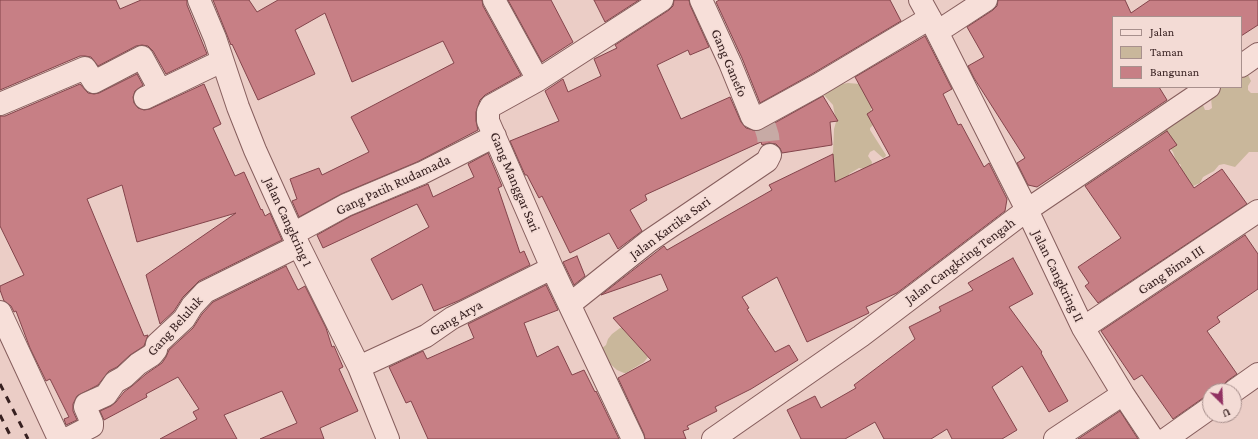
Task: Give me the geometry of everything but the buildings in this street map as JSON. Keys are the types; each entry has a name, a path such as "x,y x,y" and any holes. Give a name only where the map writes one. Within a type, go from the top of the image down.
{"street":[{"name":"Jalan Cangkring 1","path":"199,0 213,32 238,107 252,143 296,240 358,367 385,438"},
{"path":"494,0 538,80"},
{"name":"Gang Manggar Sari","path":"634,439 552,268 488,120 488,112 492,106 538,80 662,0"},
{"name":"Gang Ganefo","path":"701,0 730,63 752,117 756,119 763,118 929,17"},
{"path":"929,17 986,0"},
{"name":"Jalan Cangkring II","path":"929,17 1027,210 1083,328 1123,394 1153,439"},
{"path":"1242,65 1258,54"},
{"path":"0,104 85,68 94,82 142,57 153,94 222,61"},
{"name":"Jalan Cangkring Tengah","path":"713,439 861,336 1027,210 1208,88"},
{"name":"Gang Patih Rudamada","path":"296,240 346,206 422,173 495,136"},
{"name":"Jalan Kartika Sari","path":"570,304 649,241 767,161 770,155"},
{"name":"Gang Bima III","path":"1083,328 1258,211"},
{"name":"Gang Beluluk","path":"67,439 92,426 85,407 86,404 106,395 115,382 124,377 138,364 152,355 156,350 157,344 184,319 192,306 206,292 296,240"},
{"name":"Gang Arya","path":"358,367 426,336 452,318 552,268"},
{"path":"0,312 59,439"},
{"path":"1242,385 1258,374"},
{"path":"1055,439 1123,394"},
{"path":"1166,439 1202,414"}],"green space":[{"path":"1248,75 1251,81 1248,86 1248,90 1251,93 1258,93 1258,152 1249,152 1235,167 1224,164 1219,165 1214,171 1203,177 1200,183 1191,187 1178,171 1181,166 1180,164 1177,164 1173,152 1160,136 1160,132 1203,105 1205,110 1209,110 1212,108 1211,98 1216,88 1242,88 1242,78"},
{"path":"848,83 860,84 877,103 871,109 875,123 870,130 886,155 883,158 874,150 870,152 868,156 872,162 871,167 864,169 859,168 849,174 847,193 822,171 833,152 834,129 836,122 833,105 823,94 836,85"},
{"path":"622,328 648,357 644,362 626,373 617,370 607,361 601,349 606,345 612,334"}],"tunnel":[{"path":"763,120 768,136 770,155"}],"railway":[{"path":"0,384 28,439"},
{"path":"0,415 12,439"}]}
